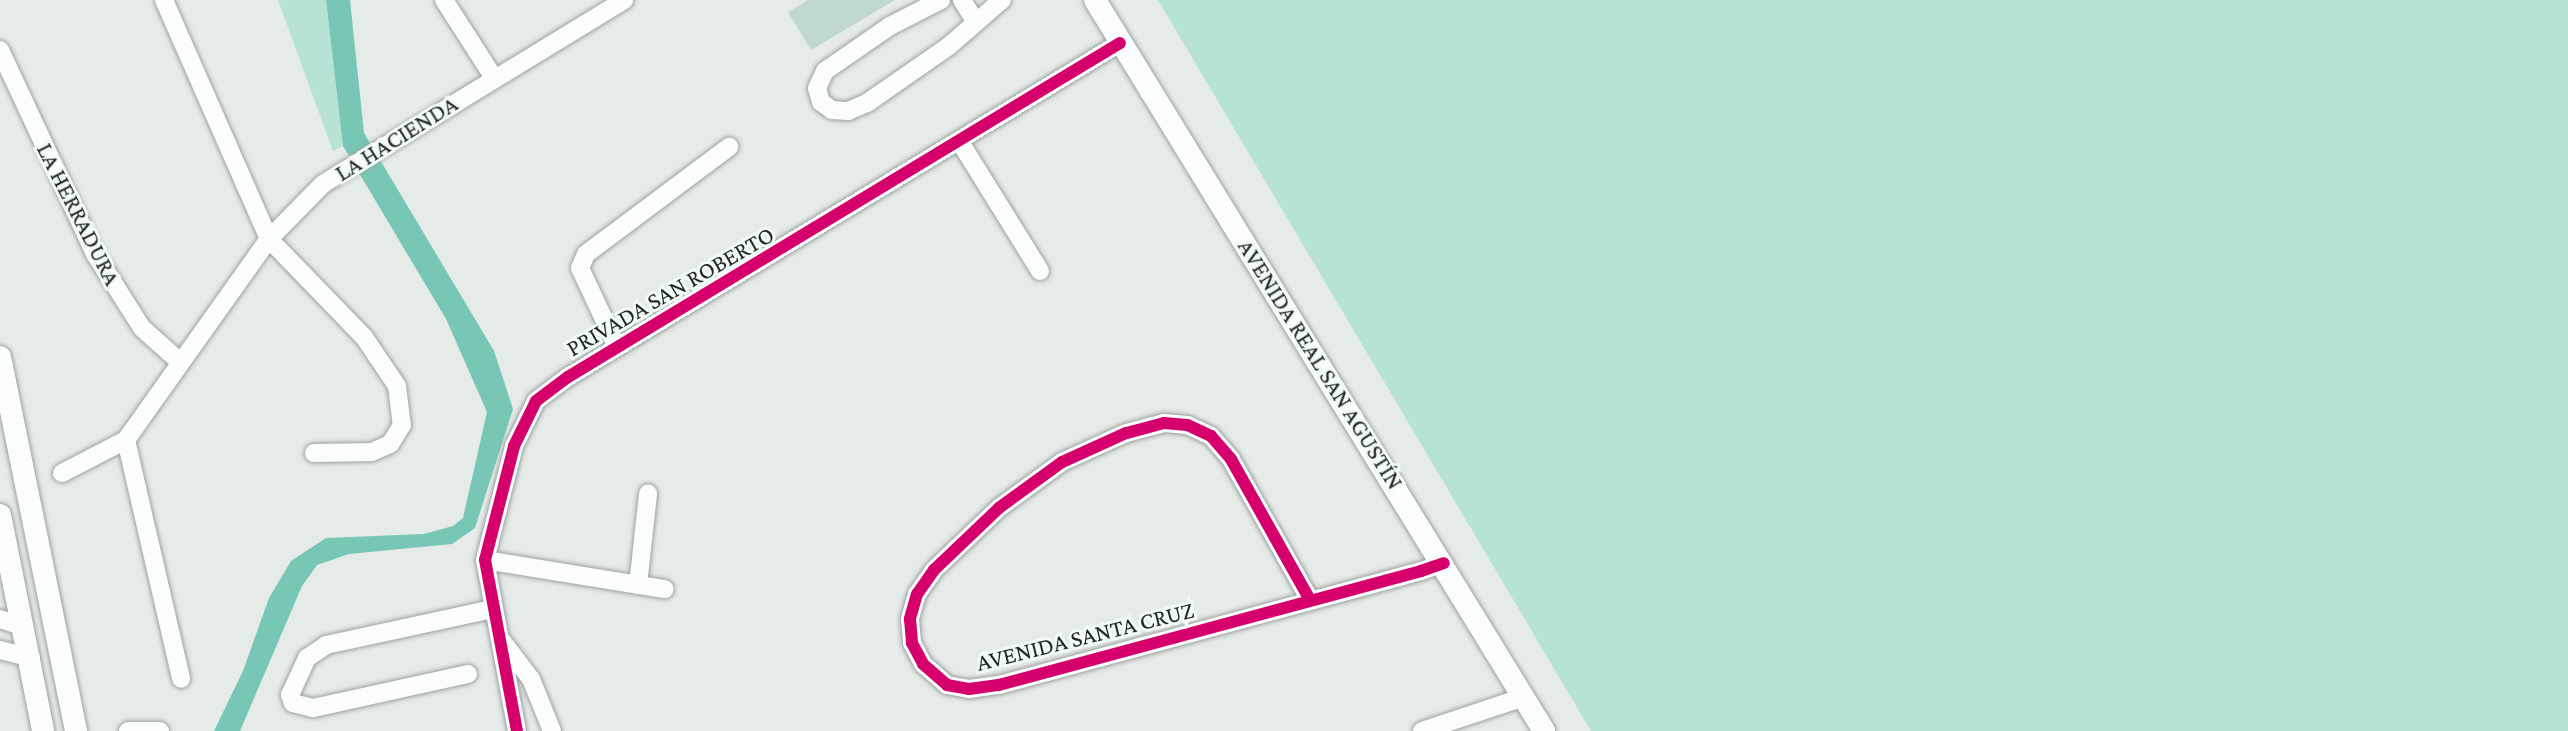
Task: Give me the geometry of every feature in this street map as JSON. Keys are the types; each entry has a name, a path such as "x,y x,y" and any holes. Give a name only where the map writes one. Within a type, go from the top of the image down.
{"main road":[{"name":"AVENIDA REAL SAN AGUSTÍN","path":"1095,0 1444,563 1541,731"},
{"path":"0,357 76,731"},
{"path":"0,515 31,658 43,731"}],"street":[{"path":"164,0 269,239 364,337 390,371 400,397 402,425 390,444 360,453 314,453"},
{"path":"444,0 494,78"},
{"name":"LA HACIENDA","path":"126,440 269,239 342,168 624,0"},
{"path":"941,0 890,26 825,71 817,88 821,102 832,110 848,111 867,103 1002,0"},
{"path":"962,0 975,21"},
{"name":"PRIVADA SAN ROBERTO","path":"517,731 485,560 495,508 526,416 549,390 617,347 1120,43"},
{"name":"LA HERRADURA","path":"0,50 95,254 142,328 180,362"},
{"path":"960,142 1040,271"},
{"path":"617,347 580,268 586,254 729,147"},
{"name":"AVENIDA SANTA CRUZ","path":"1310,600 1231,459 1211,436 1187,425 1164,423 1126,433 1062,462 999,508 934,570 917,594 910,619 912,643 923,664 947,685 969,689 1310,600 1444,563"},
{"path":"62,473 126,440 181,679"},
{"path":"638,585 648,494"},
{"path":"485,560 665,589"},
{"path":"468,674 313,708 293,703 290,695 307,658 326,645 493,609"},
{"path":"0,619 24,627"},
{"name":"PRIVADA SAN ROBERTO","path":"502,641 531,679 552,731"},
{"path":"0,650 31,658"},
{"path":"1422,731 1524,697"},
{"path":"128,731 160,731"}],"shaded area":[{"path":"278,0 326,0 343,146 333,151"},
{"path":"326,0 350,0 364,133 494,351 513,409 475,528 452,544 349,554 317,565 302,586 240,731 214,731 243,671 269,598 291,561 326,538 424,534 453,526 463,518 487,412 446,319 343,146"},
{"path":"1158,0 2568,0 2568,731 1591,731"}],"building":[{"path":"808,0 895,0 811,50 788,12"}],"cycle path":[{"path":"517,731 485,560 514,446 536,401 568,377 1120,43"},
{"path":"1310,600 1231,459 1211,436 1187,425 1164,423 1126,433 1062,462 999,508 934,570 917,594 910,619 912,643 923,664 947,685 969,689 999,685 1421,571 1444,563"}]}
